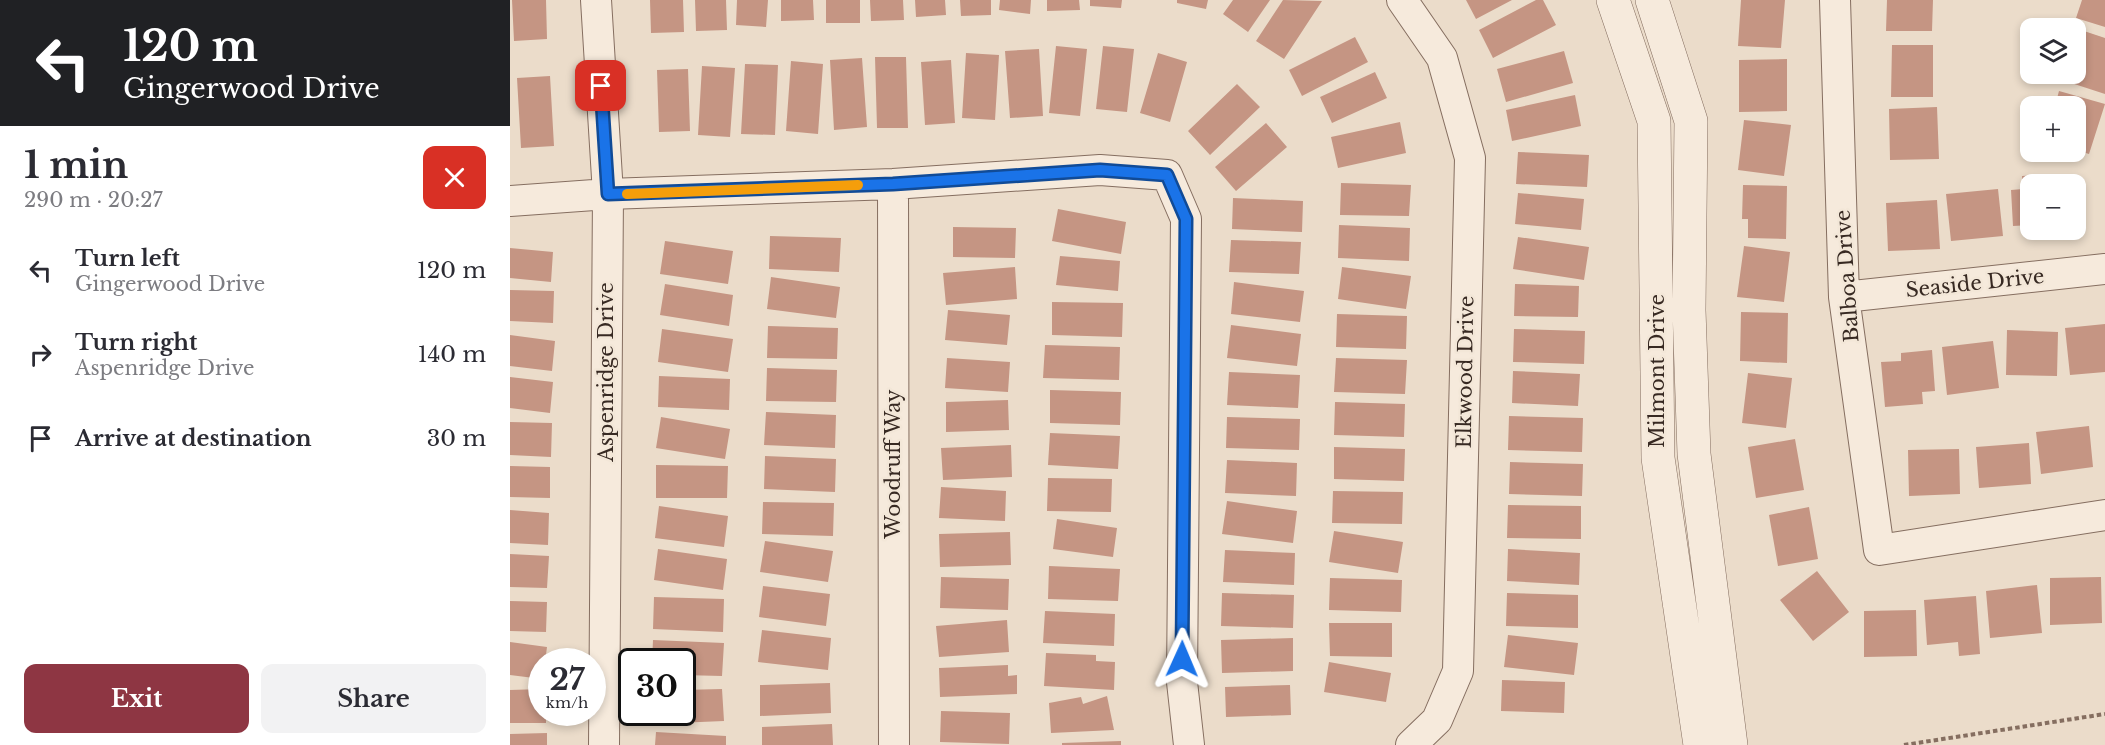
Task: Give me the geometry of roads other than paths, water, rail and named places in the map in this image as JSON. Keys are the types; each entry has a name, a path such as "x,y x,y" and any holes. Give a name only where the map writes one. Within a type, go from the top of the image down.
{"street":[{"name":"Aspenridge Drive","path":"596,0 608,194 603,745"},
{"name":"Elkwood Drive","path":"1402,0 1442,58 1470,158 1458,671 1437,720 1411,745"},
{"name":"Milmont Drive","path":"1613,0 1654,122 1658,458 1700,745"},
{"name":"Milmont Drive","path":"1652,0 1691,121 1689,310 1695,454 1731,745"},
{"name":"Balboa Drive","path":"1835,0 1844,297 1879,550 2105,515"},
{"path":"510,201 608,194 893,184 1100,170 1167,175 1186,219 1182,682 1188,745"},
{"name":"Woodruff Way","path":"893,184 894,745"},
{"name":"Seaside Drive","path":"1844,297 2105,269"}]}
